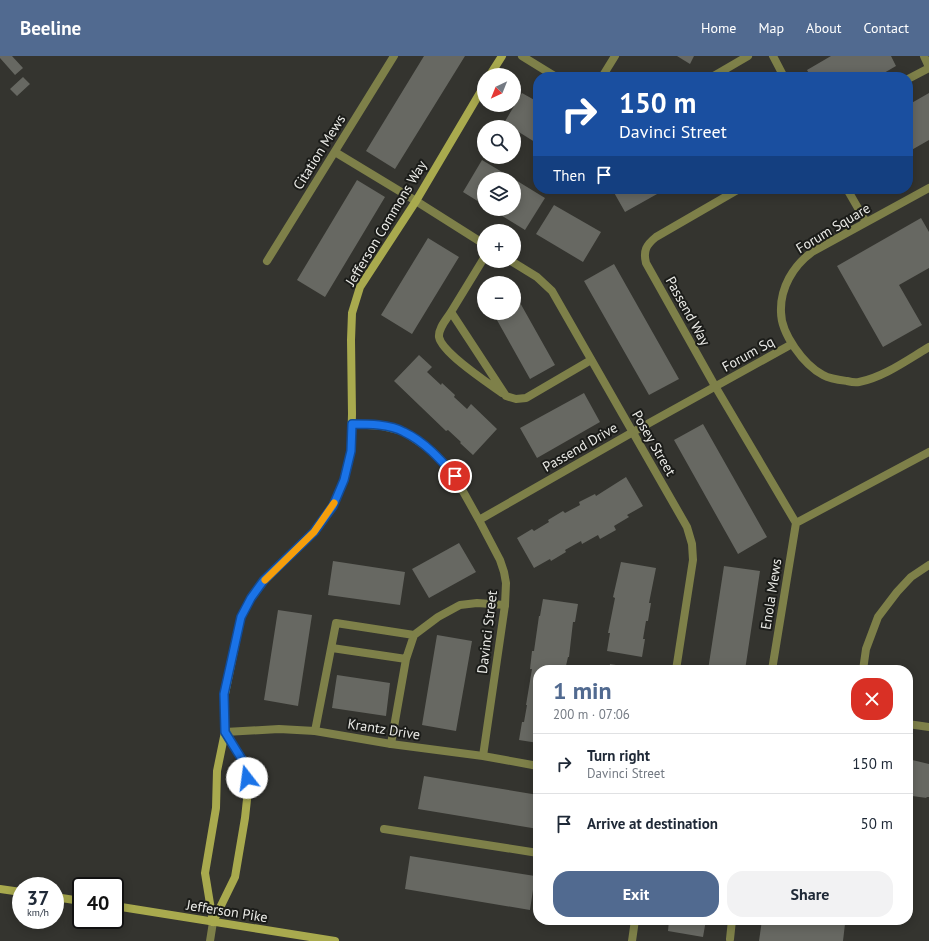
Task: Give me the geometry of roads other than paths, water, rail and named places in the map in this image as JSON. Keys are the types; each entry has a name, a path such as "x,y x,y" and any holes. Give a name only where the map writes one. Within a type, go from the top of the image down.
{"street":[{"name":"Citation Mews","path":"267,261 394,56"},
{"path":"494,68 502,56"},
{"path":"522,56 548,72"},
{"path":"605,72 615,56"},
{"path":"721,72 748,56"},
{"path":"773,56 781,72"},
{"path":"913,76 929,68 924,56"},
{"name":"Jefferson Commons Way","path":"213,922 205,873 216,808 217,771 225,732 224,694 241,617 251,598 264,580 314,532 333,506 344,480 351,451 352,313 360,286 416,201 477,98"},
{"path":"335,152 477,240"},
{"name":"Forum Square","path":"929,188 812,252 802,260 792,272 786,286 782,300 781,312 783,327 792,344 806,362 823,376 858,382 881,375 929,347"},
{"name":"Passend Way","path":"730,194 649,242 645,249 644,256 646,263 715,386 796,523"},
{"path":"850,194 866,222"},
{"name":"Posey Street","path":"521,267 537,277 552,291 687,527 692,544 693,560 677,665"},
{"path":"478,268 440,329 439,338 447,350 473,373 506,396 516,399 526,398 591,360"},
{"path":"451,312 506,396"},
{"name":"Forum Sq","path":"715,386 792,344"},
{"name":"Passend Drive","path":"479,520 715,386"},
{"name":"Davinci Street","path":"352,424 382,426 403,431 432,451 455,476 500,560 506,583 505,605 483,756"},
{"path":"796,523 929,452"},
{"name":"Enola Mews","path":"773,665 796,523"},
{"path":"864,665 866,649 878,617 897,592 911,577 929,565"},
{"path":"391,744 406,659 414,635 438,617 460,606 477,603 505,605"},
{"path":"315,731 336,622 414,635"},
{"path":"332,648 406,659"},
{"path":"913,725 929,727"},
{"name":"Krantz Drive","path":"225,732 279,729 315,731 391,744 483,756 533,765"},
{"path":"210,941 213,922 235,877 248,790 246,766 225,732"},
{"path":"384,829 533,852"},
{"path":"0,889 12,891"},
{"name":"Jefferson Pike","path":"124,907 335,941"},
{"path":"632,941 634,925"},
{"path":"730,938 731,925"}]}
